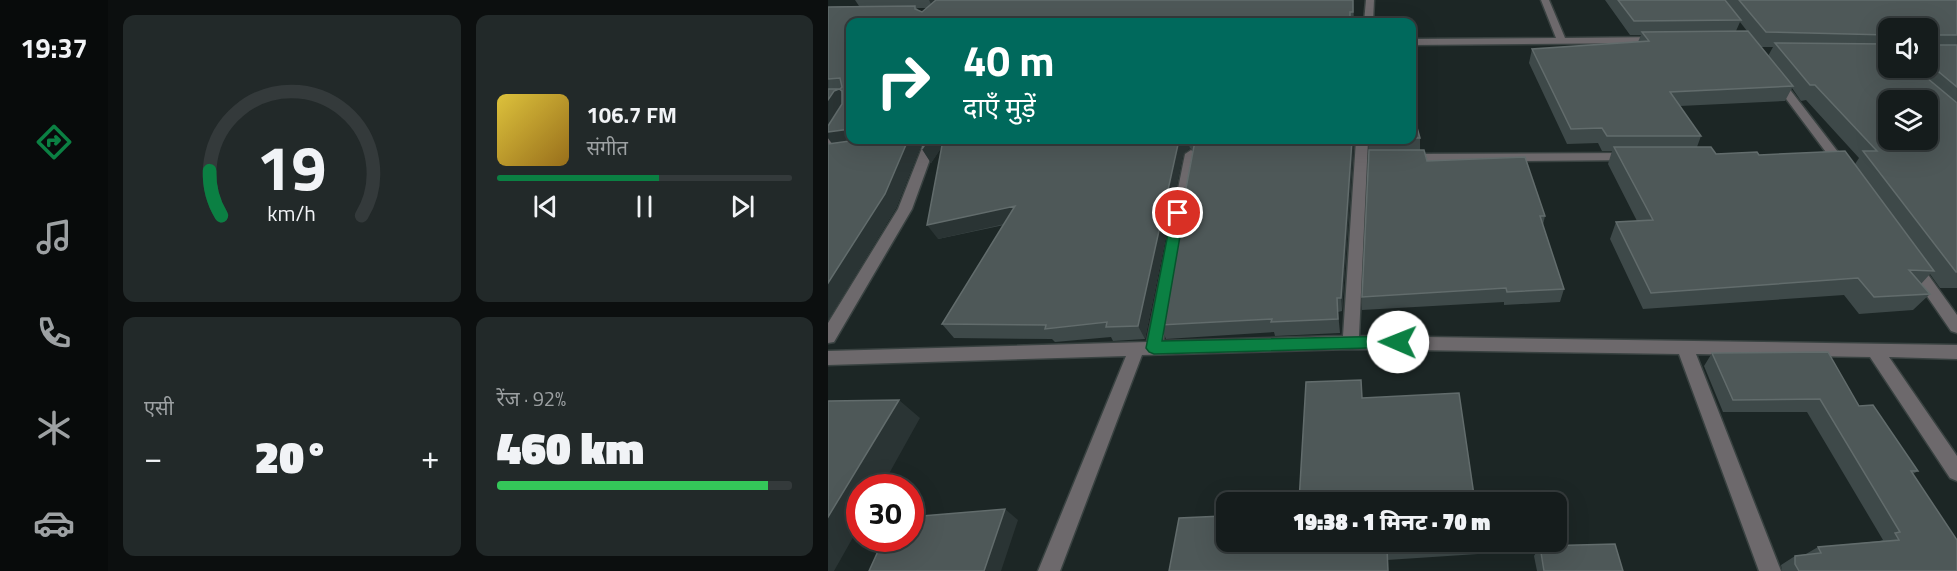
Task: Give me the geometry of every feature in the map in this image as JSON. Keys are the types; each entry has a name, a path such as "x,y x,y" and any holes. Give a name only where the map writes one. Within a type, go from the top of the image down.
{"street":[{"path":"1369,18 1370,0"},
{"path":"1545,0 1562,41"},
{"path":"1416,42 1666,40"},
{"path":"1770,71 1830,157 1850,176"},
{"path":"828,144 846,115"},
{"path":"828,337 905,209 929,144"},
{"path":"1351,342 1367,158 1363,144"},
{"path":"1049,571 1145,348 1191,154"},
{"path":"1397,158 1646,157"},
{"path":"1903,252 1957,327"},
{"path":"828,358 1351,342 1957,352"},
{"path":"1685,347 1770,571"},
{"path":"1875,350 1957,471"}],"building":[{"path":"936,0 1353,0 1353,12 1350,12 1350,18 846,18 846,130 828,132 828,126 842,104 842,91 839,89 842,87 840,78 828,79 828,7 915,6 915,9 922,12"},
{"path":"1618,0 1725,0 1741,20 1634,21"},
{"path":"1739,0 1957,0 1957,35 1938,35 1938,18 1878,18 1878,35 1766,32"},
{"path":"1748,31 1793,86 1670,92 1701,136 1607,136 1602,128 1571,129 1532,49 1649,41 1642,32"},
{"path":"1775,43 1878,44 1878,78 1927,78 1957,103 1957,272 1863,151 1877,151 1815,85 1810,85"},
{"path":"1938,45 1957,45 1957,87 1938,71"},
{"path":"828,89 839,89 834,91 828,100"},
{"path":"1416,124 1420,138 1416,138"},
{"path":"846,142 846,144 906,144 885,194 828,283 828,144"},
{"path":"942,144 1178,144 1138,326 1106,327 1107,322 1045,329 1046,325 942,324 1015,206 927,225"},
{"path":"1194,144 1352,144 1341,298 1337,298 1338,319 1271,322 1272,319 1160,325"},
{"path":"1614,147 1711,147 1716,154 1757,152 1759,155 1845,151 1934,271 1909,270 1930,294 1874,297 1858,278 1651,293 1616,222 1653,220"},
{"path":"1369,150 1424,150 1427,161 1525,157 1545,216 1540,216 1564,289 1507,292 1506,288 1362,297"},
{"path":"1828,352 1859,406 1873,405 1918,471 1911,471 1957,540 1957,571 1799,571 1795,564 1795,556 1821,553 1818,547 1899,540 1895,533 1900,532 1820,399 1733,400 1712,353"},
{"path":"1361,380 1362,398 1459,393 1474,492 1300,492 1306,382"},
{"path":"899,400 854,474 846,474 846,487 828,517 828,401"},
{"path":"1005,509 984,571 869,571 878,552 924,552 924,516"},
{"path":"1216,516 1216,552 1387,552 1388,571 1169,571 1179,518"},
{"path":"1615,544 1623,571 1544,571 1541,552 1567,552 1567,545"}],"route":[{"path":"1178,213 1154,348 1398,342"}]}
